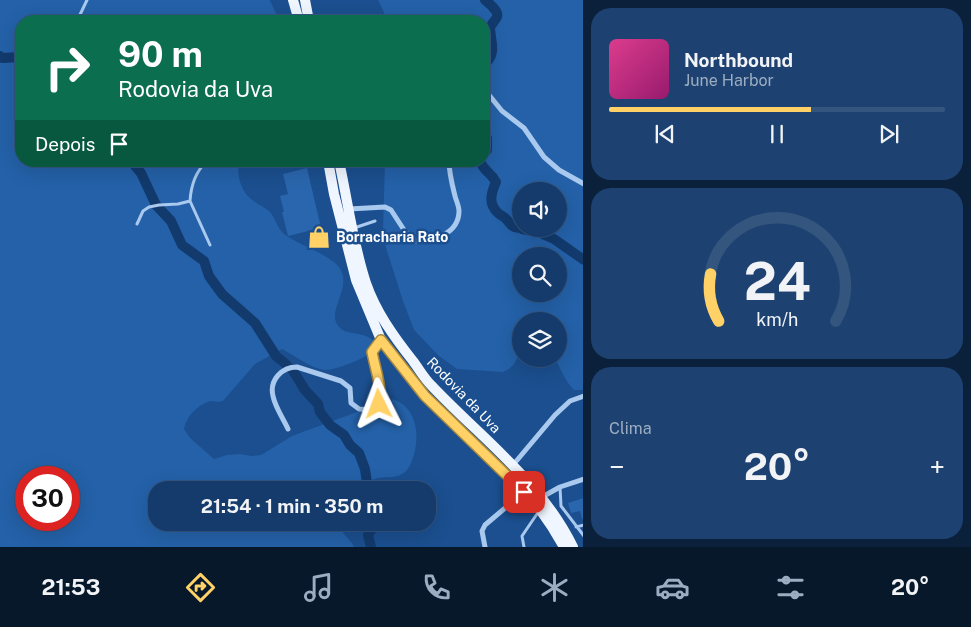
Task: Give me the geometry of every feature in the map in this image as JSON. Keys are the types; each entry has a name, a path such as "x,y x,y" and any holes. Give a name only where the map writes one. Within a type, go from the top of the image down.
{"main road":[{"path":"293,0 297,15"},
{"path":"305,0 308,15"},
{"name":"Rodovia da Uva","path":"329,167 356,280 381,340 425,396 524,492 540,510 564,547"},
{"name":"Rodovia da Uva","path":"340,167 352,228 367,284 384,321 430,384 514,465 542,497 565,530 573,547"}],"street":[{"path":"490,95 502,111 524,128 544,157 559,170 583,183"},
{"path":"349,209 385,207 391,210 406,233 416,241 431,241 446,234 456,222 459,210 449,174 449,167"},
{"path":"288,428 273,395 276,377 283,370 297,367 341,381 350,388 351,403 359,409 372,410 379,404 382,394 372,352 381,340"},
{"path":"514,465 555,415 570,401 583,396"},
{"path":"542,497 560,487 583,479"},
{"path":"485,547 482,531 485,525 524,492"}],"lane":[{"path":"80,15 87,0"},
{"path":"202,167 196,175 191,187 190,201 210,245"},
{"path":"137,224 143,212 149,207 190,201"},
{"path":"352,228 375,222"},
{"path":"560,487 561,506 583,535"},
{"path":"524,547 522,536 540,510"},
{"path":"576,527 583,525"}],"shaded area":[{"path":"0,0 270,1 277,15 15,15 15,167 238,167 240,182 244,192 253,201 270,212 284,234 334,262 341,270 343,279 343,288 335,313 336,321 343,330 361,334 374,342 374,348 369,354 341,367 326,370 310,365 282,349 255,364 223,401 210,401 197,408 190,415 184,429 190,438 214,459 227,455 261,455 292,436 392,399 408,409 413,417 417,435 414,454 407,470 402,474 369,481 148,481 148,531 341,531 354,547 0,547"},
{"path":"378,0 583,0 583,390 574,390 559,367 567,367 567,312 512,312 512,366 510,368 503,372 457,369 439,356 414,330 386,248 383,230 385,167 490,167 490,15 385,15"}],"building":[{"path":"307,168 321,228 288,236 280,196 288,194 283,174"},
{"path":"583,498 583,519 580,511 571,513 568,503"}],"waterway":[{"path":"485,0 497,14 490,27"},
{"path":"490,29 492,52 490,58"},
{"path":"0,56 2,58 15,57"},
{"path":"136,167 141,173 156,205 171,221 182,245 204,261 209,276 222,294 255,323 276,356 287,365"},
{"path":"483,167 496,182 491,198 495,210 512,225"},
{"path":"549,237 583,259"},
{"path":"292,369 305,390 318,404 320,412 330,425 344,435 350,445 359,453 365,469 367,481"},
{"path":"371,531 368,535 371,547"}],"place":[{"name":"Borracharia Rato","path":"319,237"}],"route":[{"path":"379,404 382,394 372,352 381,340 425,396 524,492"}]}
